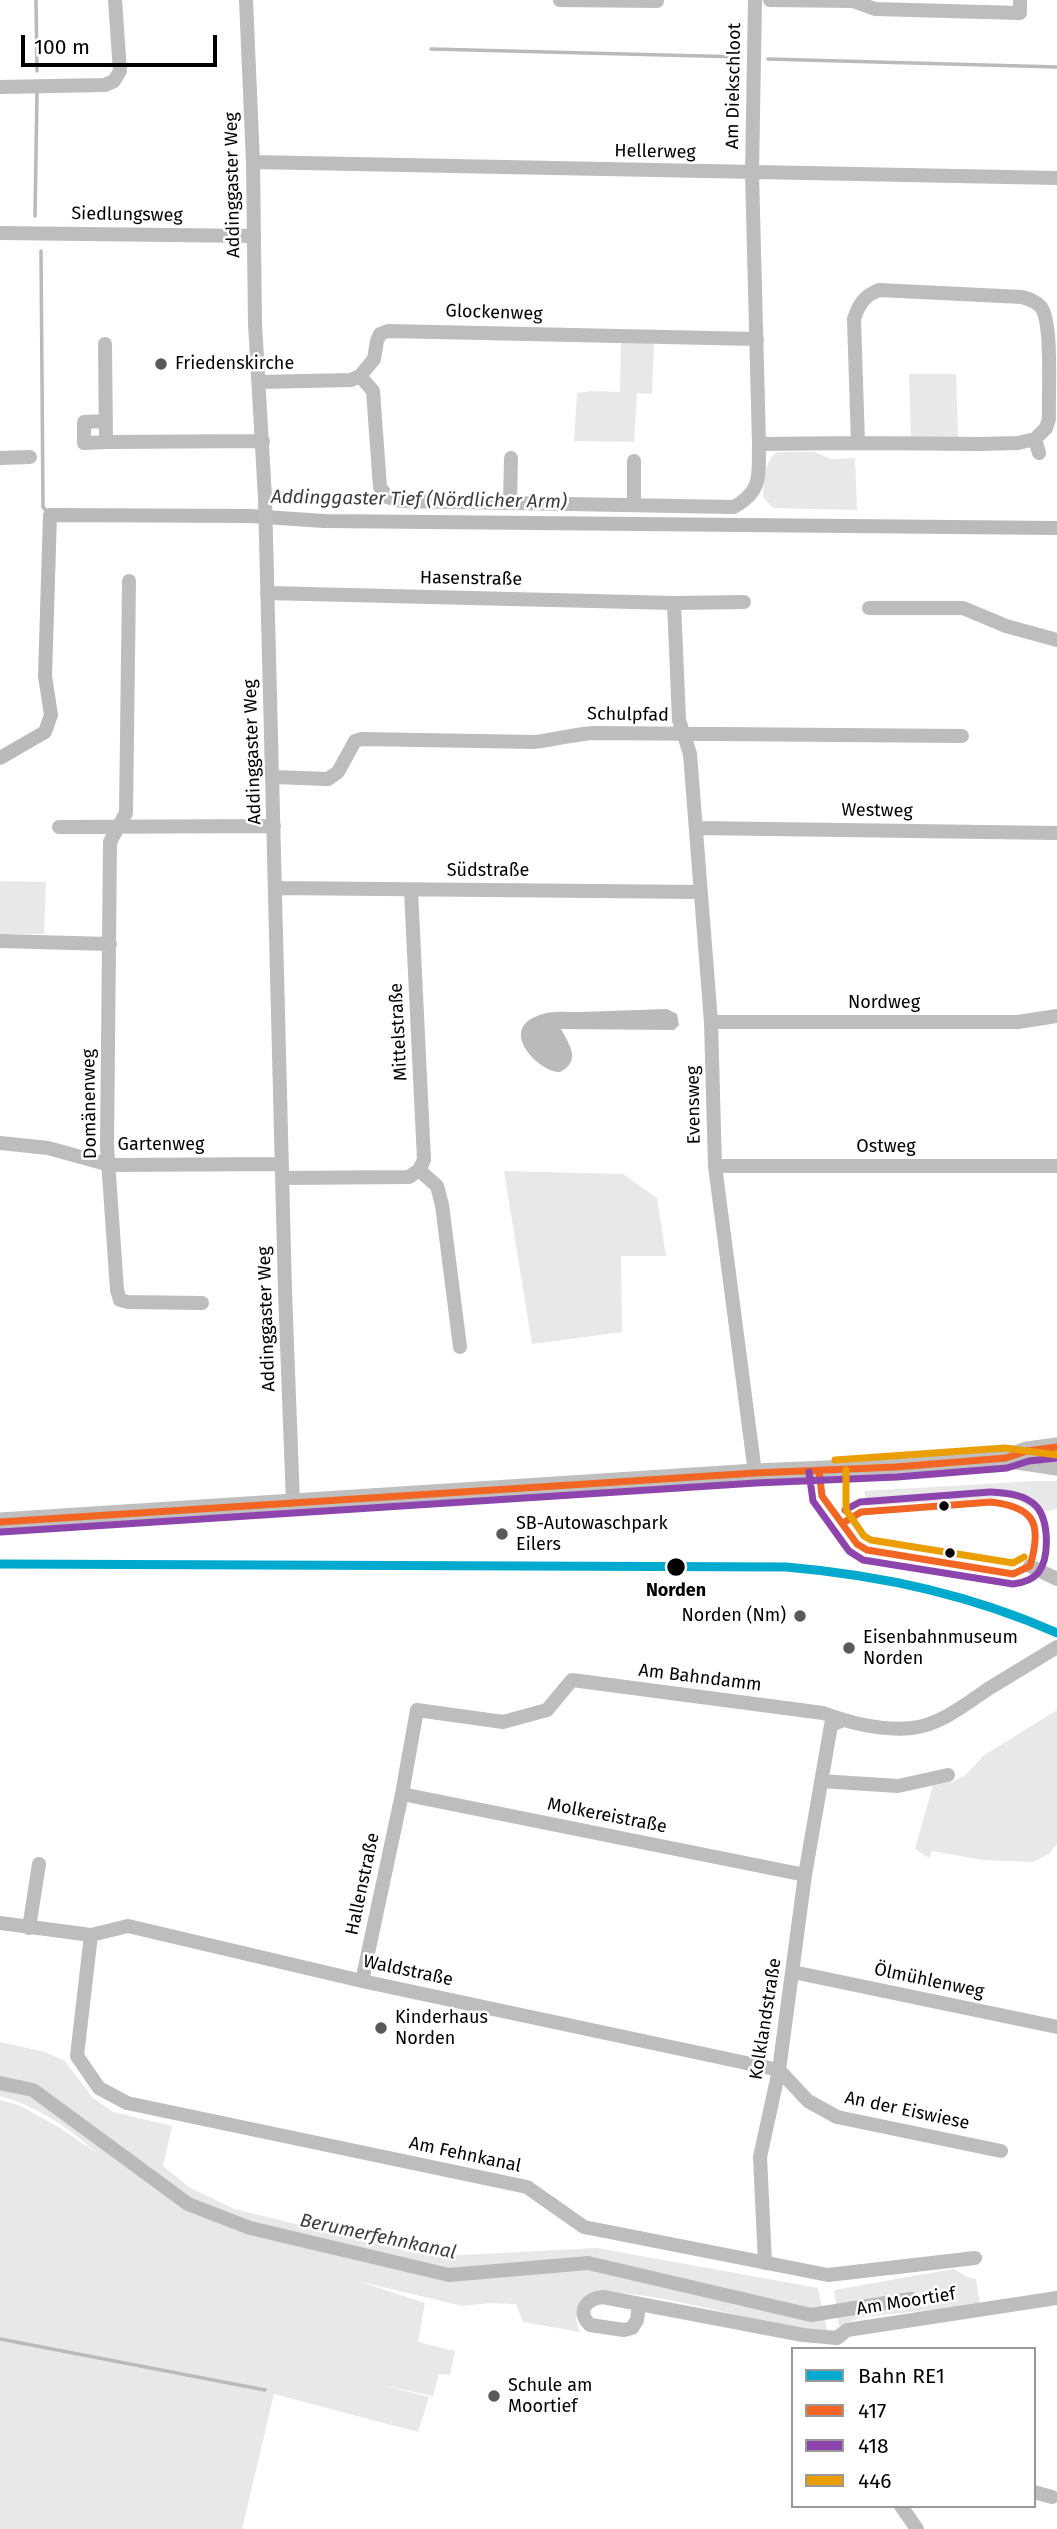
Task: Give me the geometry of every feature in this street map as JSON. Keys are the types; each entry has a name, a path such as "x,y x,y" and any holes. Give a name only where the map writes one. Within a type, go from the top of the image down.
{"main road":[{"path":"1006,1458 1027,1451 1057,1447"},
{"path":"0,1522 1006,1458 1057,1466"}],"street":[{"path":"0,87 105,85 114,81 120,71 115,0"},
{"name":"Addinggaster Weg","path":"246,0 265,498 293,1503"},
{"path":"560,0 671,0"},
{"name":"Am Diekschloot","path":"752,173 755,0"},
{"path":"770,0 853,1 875,9 1020,13 1020,0"},
{"name":"Hellerweg","path":"253,162 1057,178"},
{"path":"259,382 351,380 360,376 373,391 380,488 387,497 401,501 734,507 748,499 758,484 752,173"},
{"name":"Siedlungsweg","path":"0,233 253,236"},
{"path":"759,444 1018,443 1037,446 1049,419 1048,325 1041,307 1031,299 1022,297 879,290 868,295 858,306 854,318 858,443"},
{"name":"Glockenweg","path":"360,376 374,359 380,334 388,331 757,340"},
{"path":"106,344 106,442"},
{"path":"106,421 84,422 84,443 262,441"},
{"path":"0,458 30,457"},
{"path":"510,503 511,458"},
{"path":"634,461 634,505"},
{"name":"Domänenweg","path":"129,581 126,813 110,842 107,1146 117,1290 120,1300 128,1302 202,1303"},
{"name":"Hasenstraße","path":"267,593 674,603 744,602"},
{"path":"674,603 679,720 683,735"},
{"path":"869,608 963,608 1006,626 1057,640"},
{"name":"Schulpfad","path":"273,777 328,779 338,772 355,741 362,739 534,742 555,740 572,734 961,736"},
{"name":"Evensweg","path":"683,735 690,754 711,1022 715,1166 755,1473"},
{"path":"59,827 274,826"},
{"name":"Westweg","path":"696,828 1057,833"},
{"name":"Südstraße","path":"275,888 700,892"},
{"name":"Mittelstraße","path":"411,890 424,1160 419,1170"},
{"path":"0,941 110,944"},
{"name":"Nordweg","path":"711,1022 1018,1022 1057,1016"},
{"name":"Gartenweg","path":"0,1143 34,1146 110,1165 282,1171"},
{"name":"Ostweg","path":"715,1166 1057,1166"},
{"path":"282,1171 409,1177 419,1170 437,1186 442,1205 460,1347"},
{"path":"1030,1566 1057,1579"},
{"name":"Am Bahndamm","path":"402,1794 417,1710 503,1722 547,1710 572,1680 823,1713 843,1720 888,1728 914,1728 937,1720 1057,1647"},
{"name":"Kolklandstraße","path":"765,2263 760,2157 779,2070 805,1875 831,1725 843,1720"},
{"path":"821,1781 898,1786 948,1775"},
{"name":"Molkereistraße","path":"402,1794 805,1875"},
{"name":"Hallenstraße","path":"362,1981 402,1794"},
{"path":"29,1928 39,1864"},
{"name":"Waldstraße","path":"0,1923 91,1935 128,1926 362,1981 779,2070"},
{"name":"Am Fehnkanal","path":"91,1935 77,2056 99,2088 127,2104 527,2187 584,2227 828,2275 975,2258"},
{"name":"Ölmühlenweg","path":"793,1972 1057,2027"},
{"name":"An der Eiswiese","path":"779,2070 808,2101 837,2117 1001,2151"},
{"name":"Am Moortief","path":"639,2304 836,2343 847,2330 1057,2298"},
{"path":"1036,2493 1052,2497"},
{"path":"902,2508 917,2529"}],"shaded area":[{"path":"621,341 654,342 652,394 637,393 634,442 574,441 577,393 620,392"},
{"path":"909,374 956,374 958,437 911,437"},
{"path":"777,452 815,452 831,459 855,458 857,510 773,508 763,497 767,466"},
{"path":"0,881 46,882 44,934 0,934"},
{"path":"667,1009 677,1014 679,1025 674,1030 561,1029 570,1046 572,1058 567,1068 560,1072 542,1066 526,1050 522,1041 521,1031 526,1023 547,1013"},
{"path":"504,1171 623,1174 657,1198 666,1256 621,1256 622,1332 532,1344"},
{"path":"1057,1481 1057,1509 1042,1511 1006,1497 867,1506 864,1491"},
{"path":"1057,1710 1057,1844 1049,1854 1033,1862 983,1860 932,1851 929,1858 915,1849 933,1785 952,1782 966,1775 983,1756"},
{"path":"0,2042 45,2052 65,2061 93,2098 113,2112 172,2126 163,2166 189,2187 234,2209 415,2253 443,2256 597,2248 818,2288 827,2330 795,2329 657,2298 604,2292 588,2295 579,2302 576,2316 580,2332 523,2322 516,2304 463,2306 357,2281 425,2303 418,2342 455,2351 450,2375 439,2374 433,2396 378,2384 429,2397 418,2432 274,2394 242,2529 0,2529 0,2100 19,2105 98,2154 52,2119 28,2106 0,2096"},
{"path":"954,2269 976,2279 980,2305 862,2317 839,2326 834,2290"}],"waterway":[{"path":"36,0 37,71"},
{"path":"431,49 741,57"},
{"path":"768,59 1057,67"},
{"path":"35,216 37,92"},
{"path":"41,251 43,507 50,515"},
{"name":"Addinggaster Tief (Nördlicher Arm)","path":"0,758 45,732 51,715 45,676 50,515 250,516 324,521 1057,528"},
{"name":"Berumerfehnkanal","path":"0,2083 33,2090 188,2204 250,2228 449,2275 588,2263 811,2315 911,2299"},
{"path":"0,2339 265,2390"}],"rail line":[{"name":"RE1","path":"0,1564 786,1567 856,1575 925,1588 991,1607 1057,1633"}],"transit line":[{"name":"417","path":"0,1522 755,1473 896,1467 1006,1458 1027,1451 1057,1447"},
{"name":"446","path":"835,1460 1005,1448 1057,1455"},
{"name":"418","path":"1,1532 756,1483 897,1477 1007,1468 1029,1461 1057,1458"},
{"name":"446","path":"846,1470 846,1510 864,1536 871,1540 1013,1563 1024,1557"},
{"name":"417","path":"819,1471 822,1496 857,1544 867,1550 1013,1574 1030,1566 1034,1552 1035,1529 1032,1520 1018,1508 991,1502 861,1512 843,1523"},
{"name":"418","path":"809,1472 813,1501 849,1551 863,1560 1013,1584 1027,1581 1036,1575 1045,1558 1046,1529 1040,1512 1031,1502 1014,1495 990,1492 860,1502 845,1510"}],"place":[{"name":"Friedenskirche","path":"161,364"},
{"name":"SB-Autowaschpark Eilers","path":"502,1534"},
{"name":"Norden","path":"676,1567"},
{"name":"Norden (Nm)","path":"800,1616"},
{"name":"Eisenbahnmuseum Norden","path":"849,1648"},
{"name":"Kinderhaus Norden","path":"381,2028"},
{"name":"Schule am Moortief","path":"494,2396"}]}
